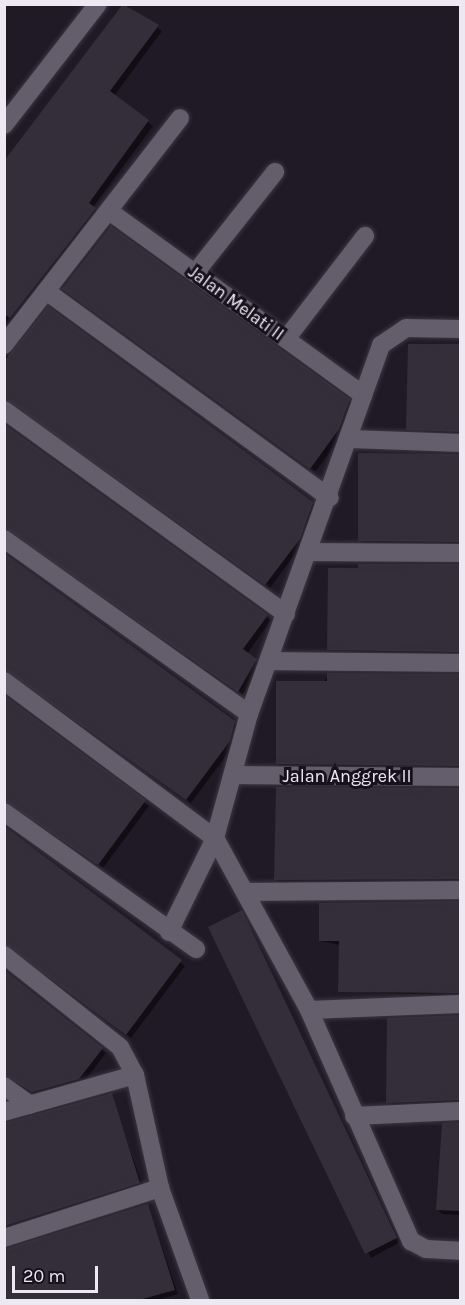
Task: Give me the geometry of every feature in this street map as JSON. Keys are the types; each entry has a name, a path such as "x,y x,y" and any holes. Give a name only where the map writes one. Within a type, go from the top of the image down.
{"street":[{"path":"4,125 98,4"},
{"path":"4,345 180,118"},
{"path":"195,273 275,172"},
{"name":"Jalan Melati II","path":"109,210 363,395"},
{"path":"286,339 365,236"},
{"path":"46,291 330,498"},
{"path":"169,932 215,838 249,714 352,439 363,395 381,345 393,333 405,328 460,329"},
{"path":"4,410 286,615"},
{"path":"352,439 460,443"},
{"path":"4,539 249,714"},
{"path":"310,552 460,553"},
{"path":"269,662 460,663"},
{"path":"4,681 215,838 248,892 309,1010 411,1241 426,1249 460,1251"},
{"name":"Jalan Anggrek II","path":"234,775 460,777"},
{"path":"4,812 196,950"},
{"path":"248,892 460,890"},
{"path":"4,955 107,1033 135,1075 160,1188 200,1300"},
{"path":"309,1010 460,1004"},
{"path":"4,1112 135,1075"},
{"path":"4,1086 30,1105"},
{"path":"354,1116 460,1111"},
{"path":"4,1238 160,1188"}],"building":[{"path":"123,4 159,25 110,91 149,120 89,203 96,208 10,318 4,314 4,161"},
{"path":"111,226 350,399 339,429 310,469 62,289"},
{"path":"48,306 313,502 300,539 265,585 4,399 4,361"},
{"path":"408,344 460,344 460,432 406,430"},
{"path":"4,424 268,615 243,649 257,659 238,692 4,528"},
{"path":"358,453 460,454 460,542 358,541"},
{"path":"4,553 235,721 230,741 186,800 4,670"},
{"path":"358,564 460,564 460,652 327,650 328,568 358,568"},
{"path":"327,673 460,674 460,766 276,764 276,681 327,681"},
{"path":"4,695 146,800 98,865 4,801"},
{"path":"276,787 460,788 460,879 274,880"},
{"path":"4,826 182,960 126,1035 4,944"},
{"path":"460,901 459,993 338,992 339,941 319,941 319,903"},
{"path":"242,910 397,1238 365,1254 208,927"},
{"path":"4,970 103,1048 79,1079 32,1092 4,1075"},
{"path":"460,1015 460,1100 386,1103 387,1018"},
{"path":"112,1093 140,1183 4,1226 4,1123"},
{"path":"460,1122 460,1211 436,1210 442,1123"},
{"path":"148,1204 175,1290 139,1300 4,1300 4,1249"}]}
